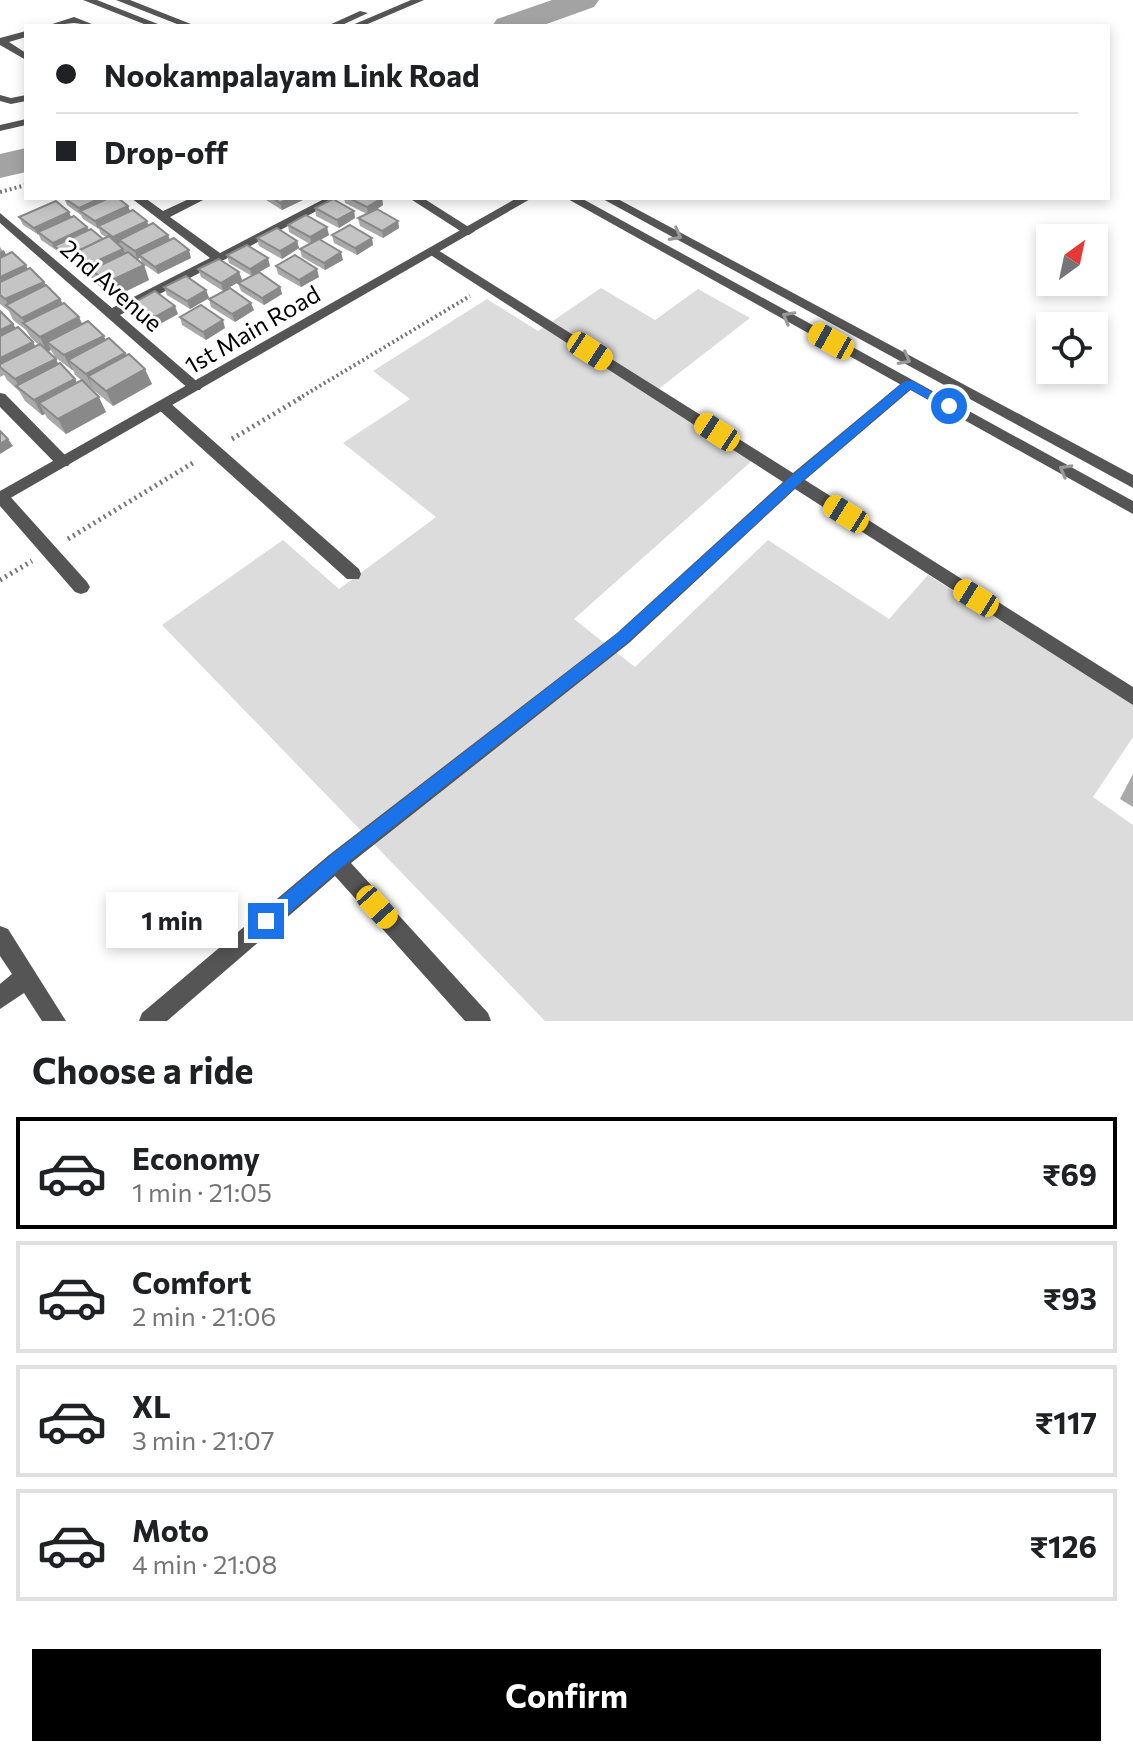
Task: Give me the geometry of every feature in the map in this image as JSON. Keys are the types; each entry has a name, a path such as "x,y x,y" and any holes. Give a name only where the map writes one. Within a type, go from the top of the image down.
{"street":[{"path":"88,0 153,24"},
{"path":"121,0 186,24"},
{"path":"337,24 395,0"},
{"path":"360,24 419,0"},
{"path":"59,24 74,20 86,24"},
{"path":"0,42 24,35"},
{"path":"0,42 24,56"},
{"path":"0,98 11,101 24,98"},
{"path":"0,120 24,114"},
{"path":"0,128 24,122"},
{"path":"140,200 219,258"},
{"path":"162,216 197,200"},
{"path":"111,314 331,200"},
{"path":"418,200 469,231"},
{"name":"1st Main Road","path":"1,498 523,200"},
{"path":"576,200 1133,508"},
{"path":"611,200 1133,482"},
{"name":"2nd Avenue","path":"8,223 195,387"},
{"path":"433,251 1133,697"},
{"path":"150,1021 336,862 623,638 794,481 909,384"},
{"path":"0,398 63,462"},
{"path":"163,405 353,574"},
{"path":"1,498 81,587"},
{"path":"336,862 480,1021"},
{"path":"0,937 55,1021"},
{"path":"0,998 26,977"}],"path":[{"path":"0,192 24,186"},
{"path":"0,580 488,285"}],"shaded area":[{"path":"601,288 655,320 698,289 750,318 652,394 754,459 574,619 635,667 768,540 889,619 928,575 1133,703 1133,737 1093,797 1133,825 1133,1021 545,1021 162,625 283,540 339,589 436,517 343,443 410,399 373,371 487,299 538,331"}],"building":[{"path":"67,200 97,200 79,208"},
{"path":"105,200 120,200 128,206 95,221 80,211"},
{"path":"335,200 354,211 337,220 315,208"},
{"path":"353,200 379,200 367,207"},
{"path":"56,201 69,212 34,228 19,217"},
{"path":"377,209 398,221 382,231 358,218"},
{"path":"133,210 147,221 113,237 98,226"},
{"path":"306,215 327,227 310,237 288,225"},
{"path":"74,216 87,227 53,243 38,232"},
{"path":"153,223 168,235 135,251 119,240"},
{"path":"350,225 372,238 355,248 332,235"},
{"path":"277,228 297,241 280,251 257,238"},
{"path":"91,229 103,239 73,256 54,246"},
{"path":"109,236 123,249 88,265 72,254"},
{"path":"174,238 189,250 155,267 139,255"},
{"path":"319,239 341,252 324,263 300,249"},
{"path":"247,245 268,258 250,269 227,255"},
{"path":"12,252 26,265 0,277 0,258"},
{"path":"128,252 144,265 108,282 91,270"},
{"path":"295,255 317,269 299,280 276,266"},
{"path":"219,259 239,272 221,283 198,269"},
{"path":"30,268 44,282 5,299 0,295 0,282"},
{"path":"259,272 280,287 262,298 238,283"},
{"path":"186,276 206,290 187,301 164,287"},
{"path":"46,285 60,299 22,318 6,305"},
{"path":"230,288 251,303 232,314 209,299"},
{"path":"155,291 175,306 155,317 133,303"},
{"path":"64,303 79,317 40,337 23,323"},
{"path":"201,305 223,320 203,332 180,317"},
{"path":"0,311 13,324 0,330"},
{"path":"88,321 104,336 64,355 47,342"},
{"path":"18,327 33,342 0,358 0,336"},
{"path":"109,338 125,353 86,374 68,360"},
{"path":"40,344 56,359 15,379 0,367 0,364"},
{"path":"129,354 145,369 106,391 88,376"},
{"path":"60,363 75,379 34,400 16,386"},
{"path":"82,380 99,397 58,419 39,403"},
{"path":"0,431 8,439 0,444"}],"waterway":[{"path":"515,24 583,0"},
{"path":"0,166 24,160"}],"route":[{"path":"266,921 336,862 623,638 794,481 909,384 949,406"}]}
